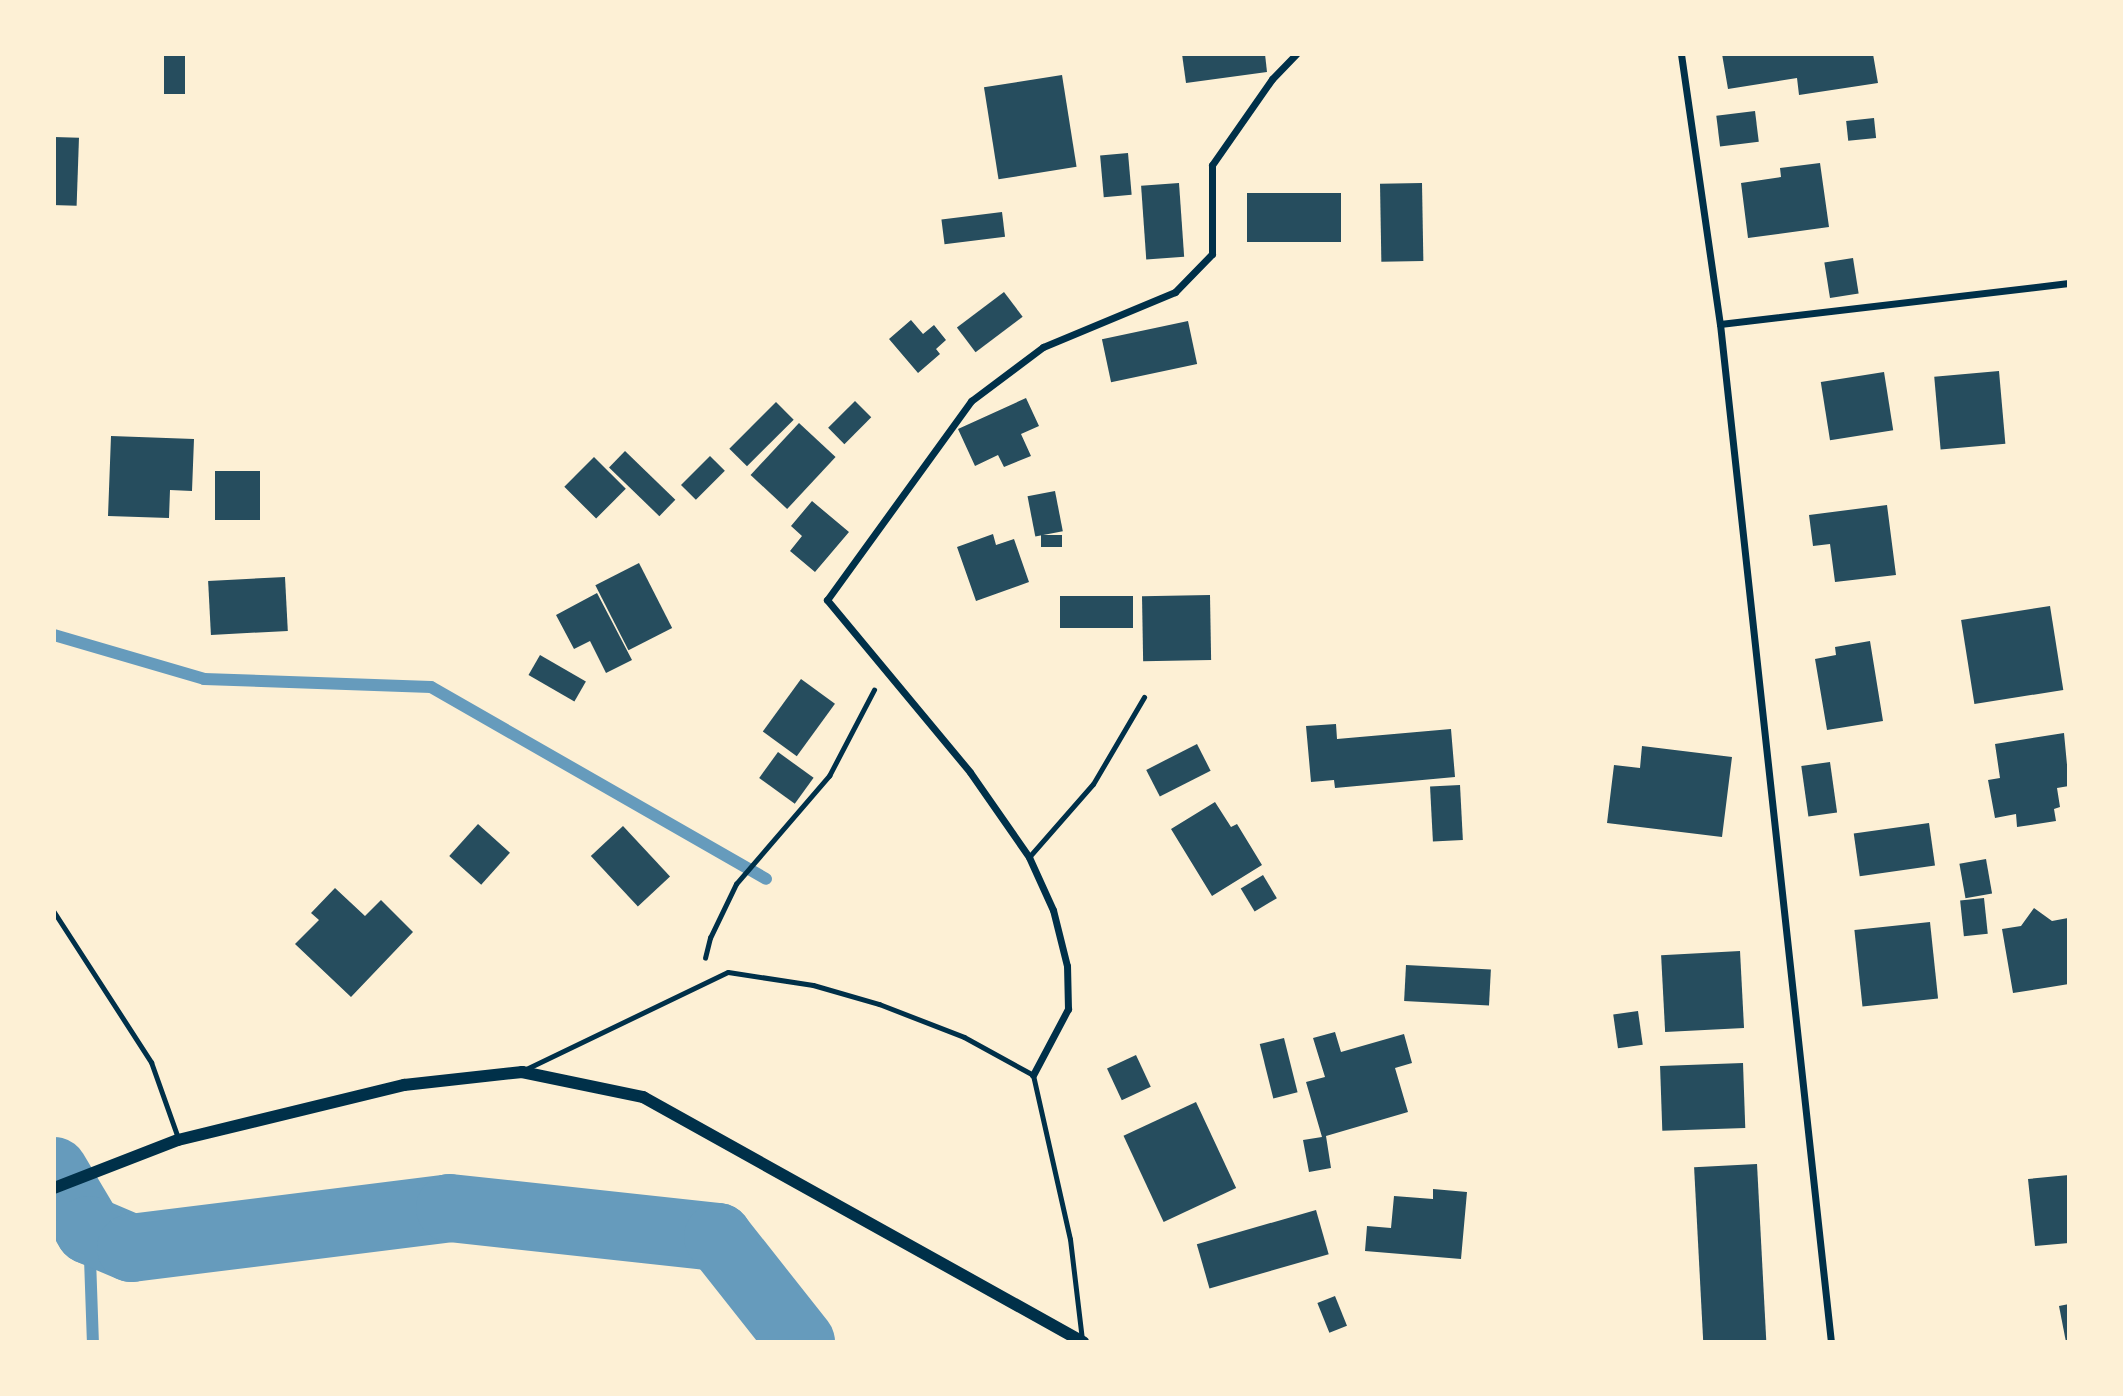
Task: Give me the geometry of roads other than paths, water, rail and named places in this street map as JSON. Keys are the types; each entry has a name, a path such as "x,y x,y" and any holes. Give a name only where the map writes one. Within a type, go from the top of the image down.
{"street":[{"path":"1033,1075 1058,1035 1068,1009 1070,988 1053,910 1030,857 970,772 884,673 827,600 971,401 1044,347 1175,292 1212,254 1212,165 1272,79 1296,54"},
{"path":"1681,54 1720,324 1831,1342"},
{"path":"1720,324 2069,283"},
{"path":"54,1188 178,1140 404,1086 522,1072 643,1097 1082,1342"}],"lane":[{"path":"1030,857 1093,784 1144,696"},
{"path":"54,912 151,1062 178,1140"},
{"path":"522,1072 700,983 728,972 813,985 879,1003 964,1037 1033,1075 1070,1239 1082,1342"}],"waterway":[{"path":"54,635 204,679 431,687 766,879"},
{"path":"54,1171 89,1230 131,1248 450,1208 718,1237 801,1342"},
{"path":"89,1230 93,1342"}]}
